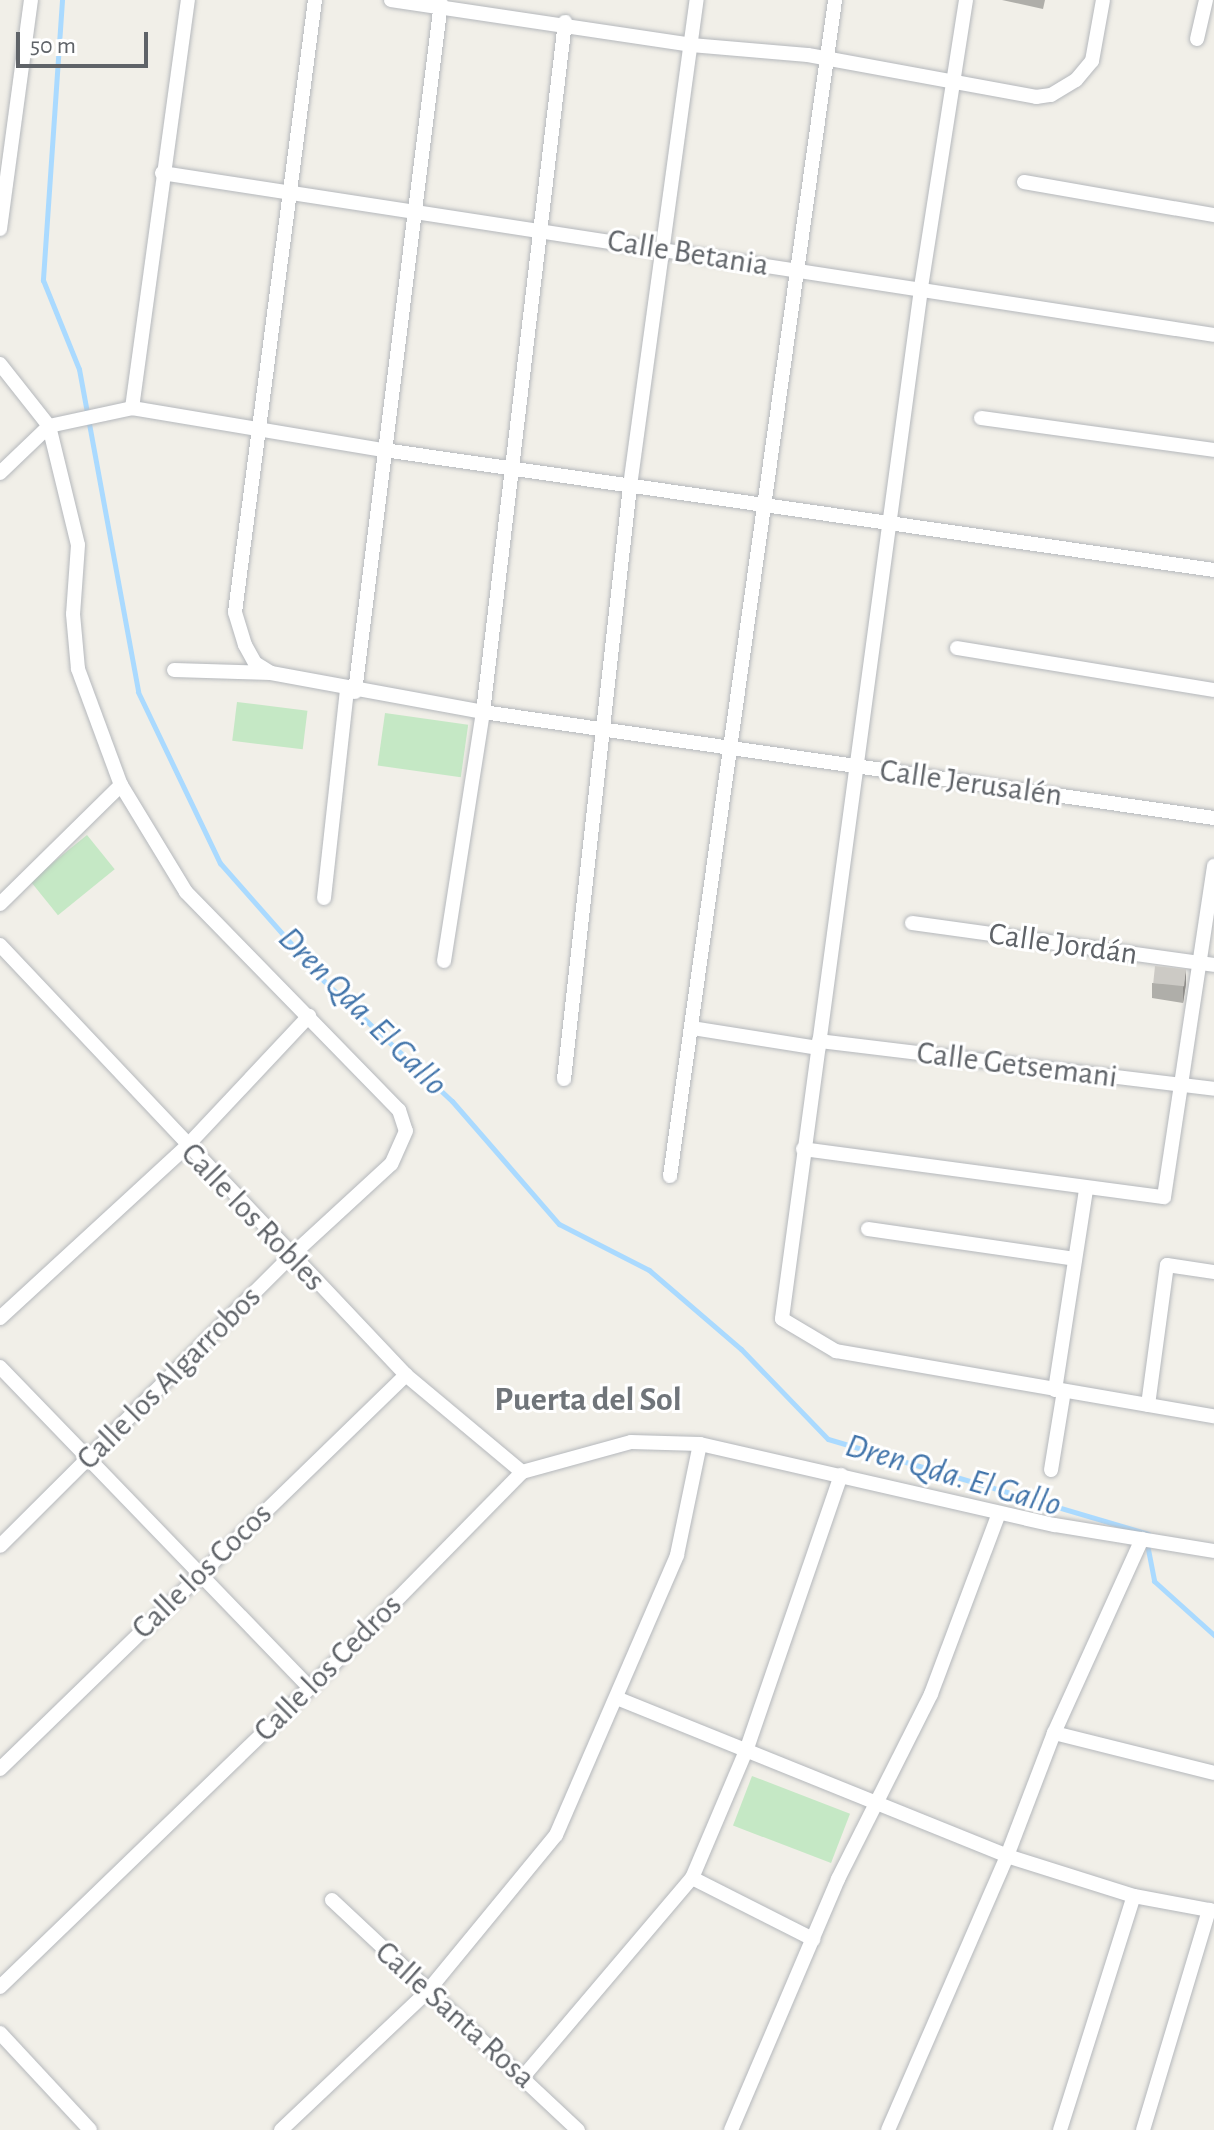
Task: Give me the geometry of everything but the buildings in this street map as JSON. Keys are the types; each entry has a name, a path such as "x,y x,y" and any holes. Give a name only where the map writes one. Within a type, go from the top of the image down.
{"street":[{"path":"0,229 31,0"},
{"path":"132,408 188,0"},
{"path":"271,673 255,663 245,645 235,612 315,0"},
{"path":"391,0 691,45 826,59 1051,95 1076,80 1092,61 1103,0"},
{"path":"564,1079 600,730 630,486 697,0"},
{"path":"670,1176 835,0"},
{"path":"966,0 921,289 782,1319 836,1351 1214,1416"},
{"path":"1197,39 1206,0"},
{"path":"324,898 440,5"},
{"path":"444,961 483,712 508,468 564,25"},
{"name":"Calle Betania","path":"162,173 1214,335"},
{"path":"1024,182 1214,215"},
{"path":"0,364 49,426 78,545 73,614 78,669 121,785 186,892 309,1016 186,1147 0,1318"},
{"path":"0,473 49,426 132,408 384,450 1214,570"},
{"path":"981,418 1214,450"},
{"path":"957,648 1214,690"},
{"name":"Calle Jerusalén","path":"174,670 271,673 351,691 600,730 1214,818"},
{"path":"0,904 121,785"},
{"path":"803,1149 1086,1190 1164,1197 1180,1084 1207,964 1214,866"},
{"name":"Calle Jordán","path":"912,923 1207,964"},
{"name":"Calle los Robles","path":"0,945 186,1147 406,1375 522,1472"},
{"name":"Calle los Algarrobos","path":"0,1546 290,1257 391,1164 404,1142 399,1110 309,1016"},
{"name":"Calle Getsemani","path":"692,1028 1214,1089"},
{"path":"1051,1470 1086,1190"},
{"path":"868,1229 1075,1259"},
{"path":"1148,1405 1167,1265 1214,1272"},
{"path":"0,1367 310,1688"},
{"name":"Calle los Cocos","path":"0,1769 406,1375"},
{"path":"522,1472 631,1442 700,1444 999,1513 1214,1551"},
{"path":"281,2130 427,1992 556,1835 619,1699 677,1555 690,1513 700,1444"},
{"name":"Calle los Cedros","path":"0,1987 310,1688 522,1472"},
{"path":"523,2077 692,1878 746,1751 841,1475"},
{"path":"731,2130 876,1800 931,1694 999,1513"},
{"path":"888,2130 1007,1856 1054,1733 1142,1539"},
{"path":"619,1699 876,1800 1007,1856 1134,1896 1212,1911 1143,2130"},
{"path":"1054,1733 1214,1773"},
{"path":"692,1878 813,1939"},
{"path":"1060,2130 1134,1896"},
{"name":"Calle Santa Rosa","path":"332,1900 578,2130"},
{"path":"0,2033 90,2130"}],"green space":[{"path":"237,702 307,711 303,749 232,741"},
{"path":"385,713 468,725 461,777 378,765"},
{"path":"87,835 115,869 58,915 30,881"},
{"path":"752,1776 850,1814 831,1863 733,1825"}],"waterway":[{"name":"Dren Qda. El Gallo","path":"62,0 43,280 79,369 138,692 220,863 324,981 452,1101 559,1224 649,1270 741,1349 828,1439 1148,1534"},
{"name":"Dren Qda. El Gallo","path":"1147,1544 1154,1581 1214,1635"}],"district":[{"name":"Puerta del Sol","path":"588,1401"}]}
